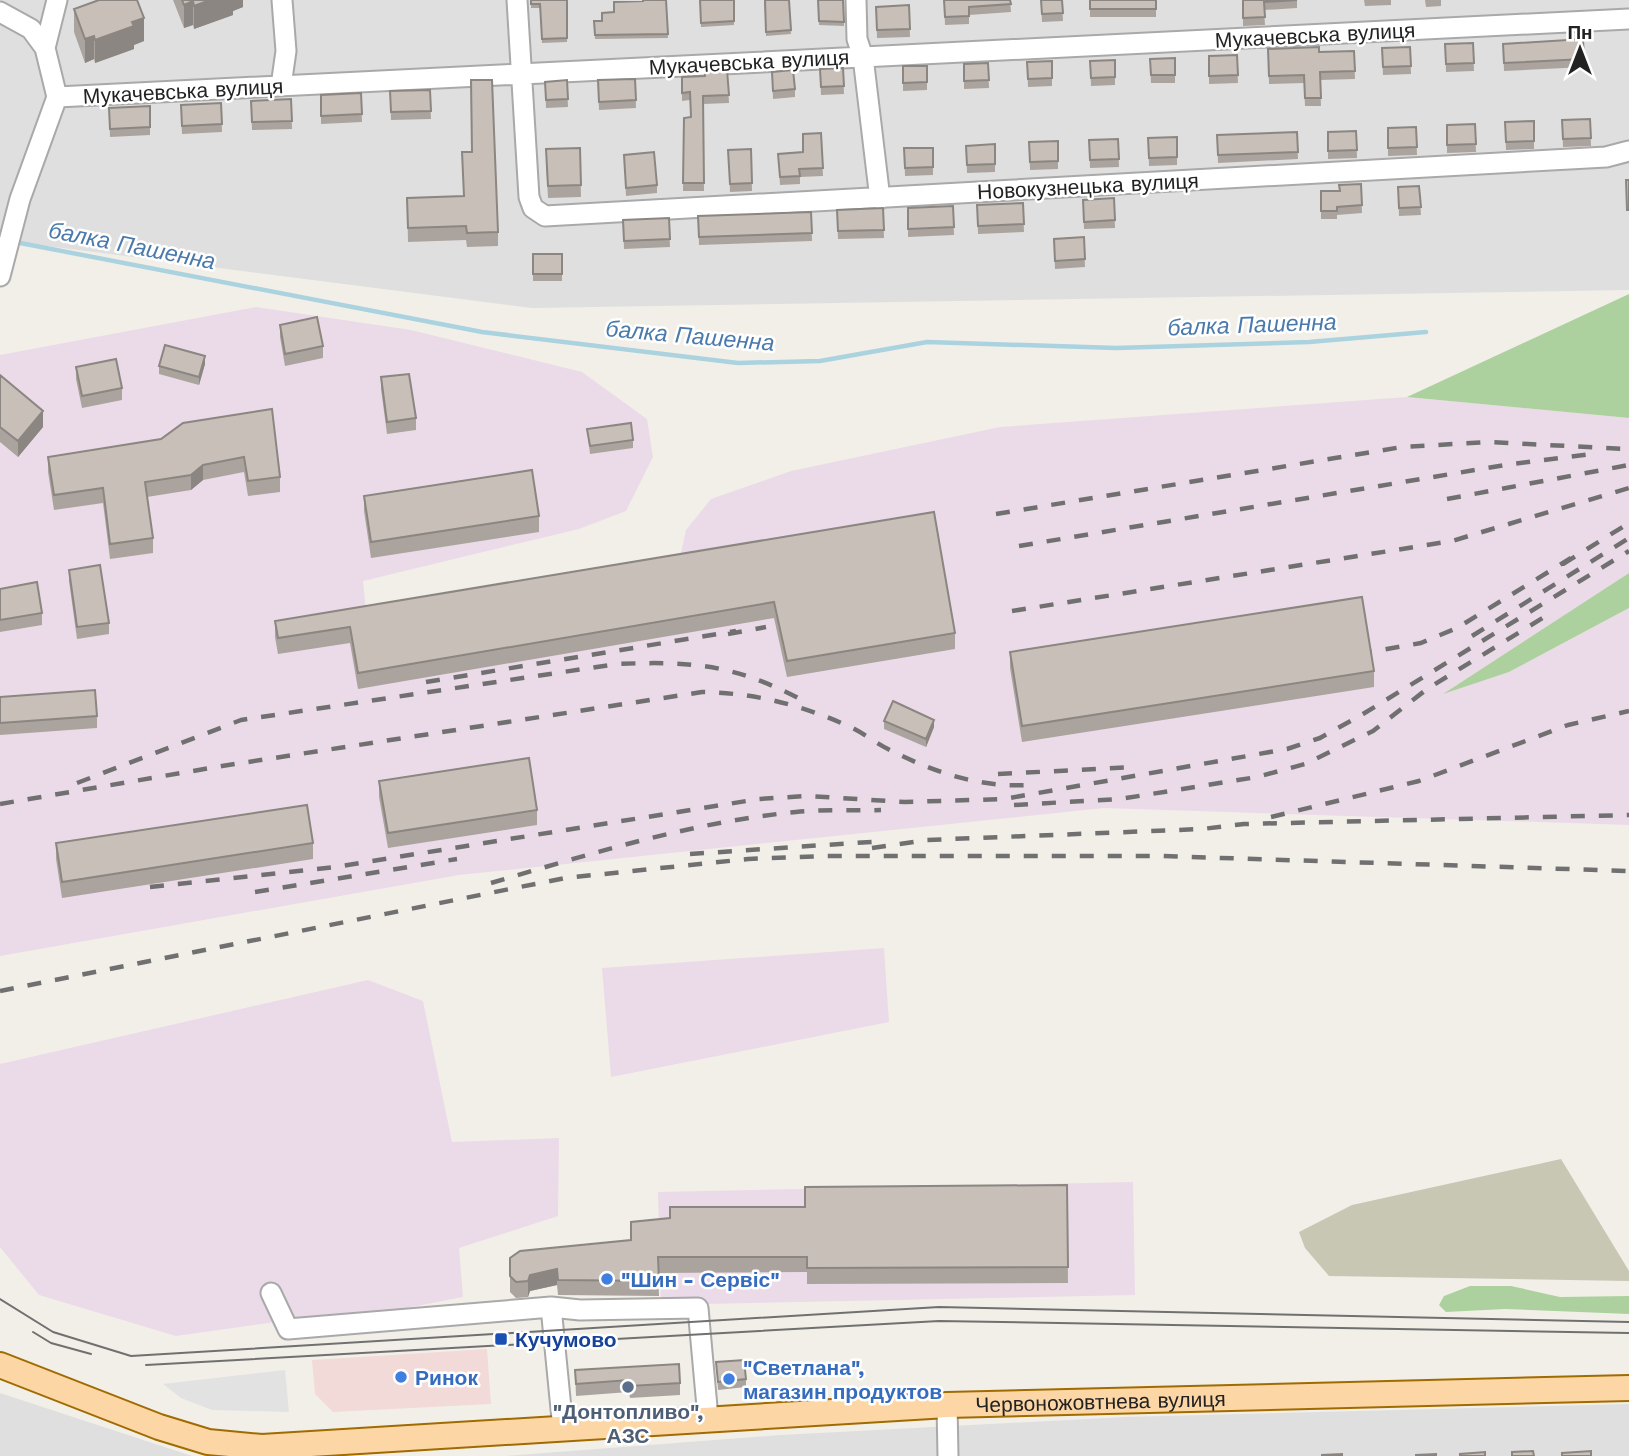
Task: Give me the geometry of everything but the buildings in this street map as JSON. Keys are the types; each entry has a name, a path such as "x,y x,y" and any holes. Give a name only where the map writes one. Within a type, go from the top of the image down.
{"main road":[{"name":"Червоножовтнева вулиця","path":"0,1365 159,1427 208,1442 262,1447 399,1448 563,1429 947,1405 1629,1388"}],"street":[{"path":"45,48 57,0"},
{"path":"281,86 286,51 282,0"},
{"path":"517,0 520,73"},
{"path":"856,0 857,39 863,57 880,199"},
{"path":"0,12 31,29 45,48 57,97"},
{"name":"Мукачевська вулиця","path":"0,276 20,199 57,97 1629,19"},
{"name":"Новокузнецька вулиця","path":"520,73 528,197 533,208 545,216 1593,158 1629,151"},
{"path":"271,1293 288,1329 551,1307 580,1310 698,1308 708,1419"},
{"path":"551,1307 563,1429"},
{"path":"947,1405 948,1456"}],"shaded area":[{"path":"0,0 1629,0 1629,290 532,308 0,240"},
{"path":"256,307 411,330 582,372 647,419 653,457 626,511 579,529 363,581 366,612 680,557 686,530 711,499 791,471 1000,427 1407,397 1629,418 1629,573 1446,692 1509,672 1629,608 1629,825 1104,808 459,875 0,956 0,355"},
{"path":"884,948 889,1022 611,1077 602,968"},
{"path":"368,980 423,1001 452,1142 559,1138 558,1216 459,1248 463,1297 329,1323 326,1315 176,1336 39,1295 0,1247 0,1064"},
{"path":"1561,1159 1629,1271 1629,1281 1329,1276 1305,1248 1299,1232 1352,1205"},
{"path":"1133,1182 1135,1295 661,1305 658,1192"},
{"name":"Ринок","path":"487,1349 491,1404 333,1412 315,1394 312,1360"},
{"path":"285,1370 289,1412 212,1410 181,1398 163,1384"},
{"path":"0,1393 192,1456 0,1456"},
{"path":"1629,1404 1629,1456 506,1456 781,1435 1125,1417"}],"green space":[{"path":"1629,294 1629,418 1407,397"},
{"path":"1629,573 1629,608 1509,672 1443,694"},
{"path":"1470,1286 1511,1286 1560,1297 1629,1296 1629,1314 1505,1309 1446,1312 1439,1305 1444,1296"}],"waterway":[{"name":"балка Пашенна","path":"15,242 482,332 738,363 820,361 927,342 1116,348 1309,342 1426,332"}],"tram line":[{"path":"0,1299 53,1332 131,1356 939,1307 1629,1322"},
{"path":"146,1365 939,1321 1629,1333"},
{"path":"33,1332 51,1343 91,1354"}],"railway":[{"path":"996,514 1402,447 1488,442 1627,449"},
{"path":"1019,546 1505,465 1591,454"},
{"path":"1447,499 1629,465"},
{"path":"1012,611 1452,541 1629,488"},
{"path":"1563,564 1629,523"},
{"path":"1472,636 1629,538"},
{"path":"150,887 335,867 759,799 807,796 905,802 1004,799 1287,749 1320,738 1363,714 1629,551"},
{"path":"1358,654 1421,643 1457,628 1571,558"},
{"path":"1014,805 1120,799 1257,777 1305,764 1373,731 1427,689 1554,611"},
{"path":"728,634 766,627"},
{"path":"426,682 736,631"},
{"path":"77,783 241,720 617,664 667,663 711,667 754,678 800,699"},
{"path":"0,804 222,766 702,692 758,697 811,711 852,727 905,757 957,777 993,784 1030,785"},
{"path":"1271,817 1419,781 1568,725 1629,711"},
{"path":"998,774 1136,767"},
{"path":"491,883 642,840 718,823 807,811 881,810"},
{"path":"872,848 927,840 1202,829 1244,824 1629,815"},
{"path":"690,854 885,841"},
{"path":"0,991 565,878 748,859 824,856 1160,856 1629,871"},
{"path":"255,892 457,859"}],"place":[{"name":"\"Шин - Сервіс\"","path":"607,1279"},
{"name":"Кучумово","path":"501,1339"},
{"name":"Ринок","path":"401,1377"},
{"name":"\"Светлана\", магазин продуктов","path":"729,1379"},
{"name":"\"Донтопливо\", АЗС","path":"628,1387"}]}
